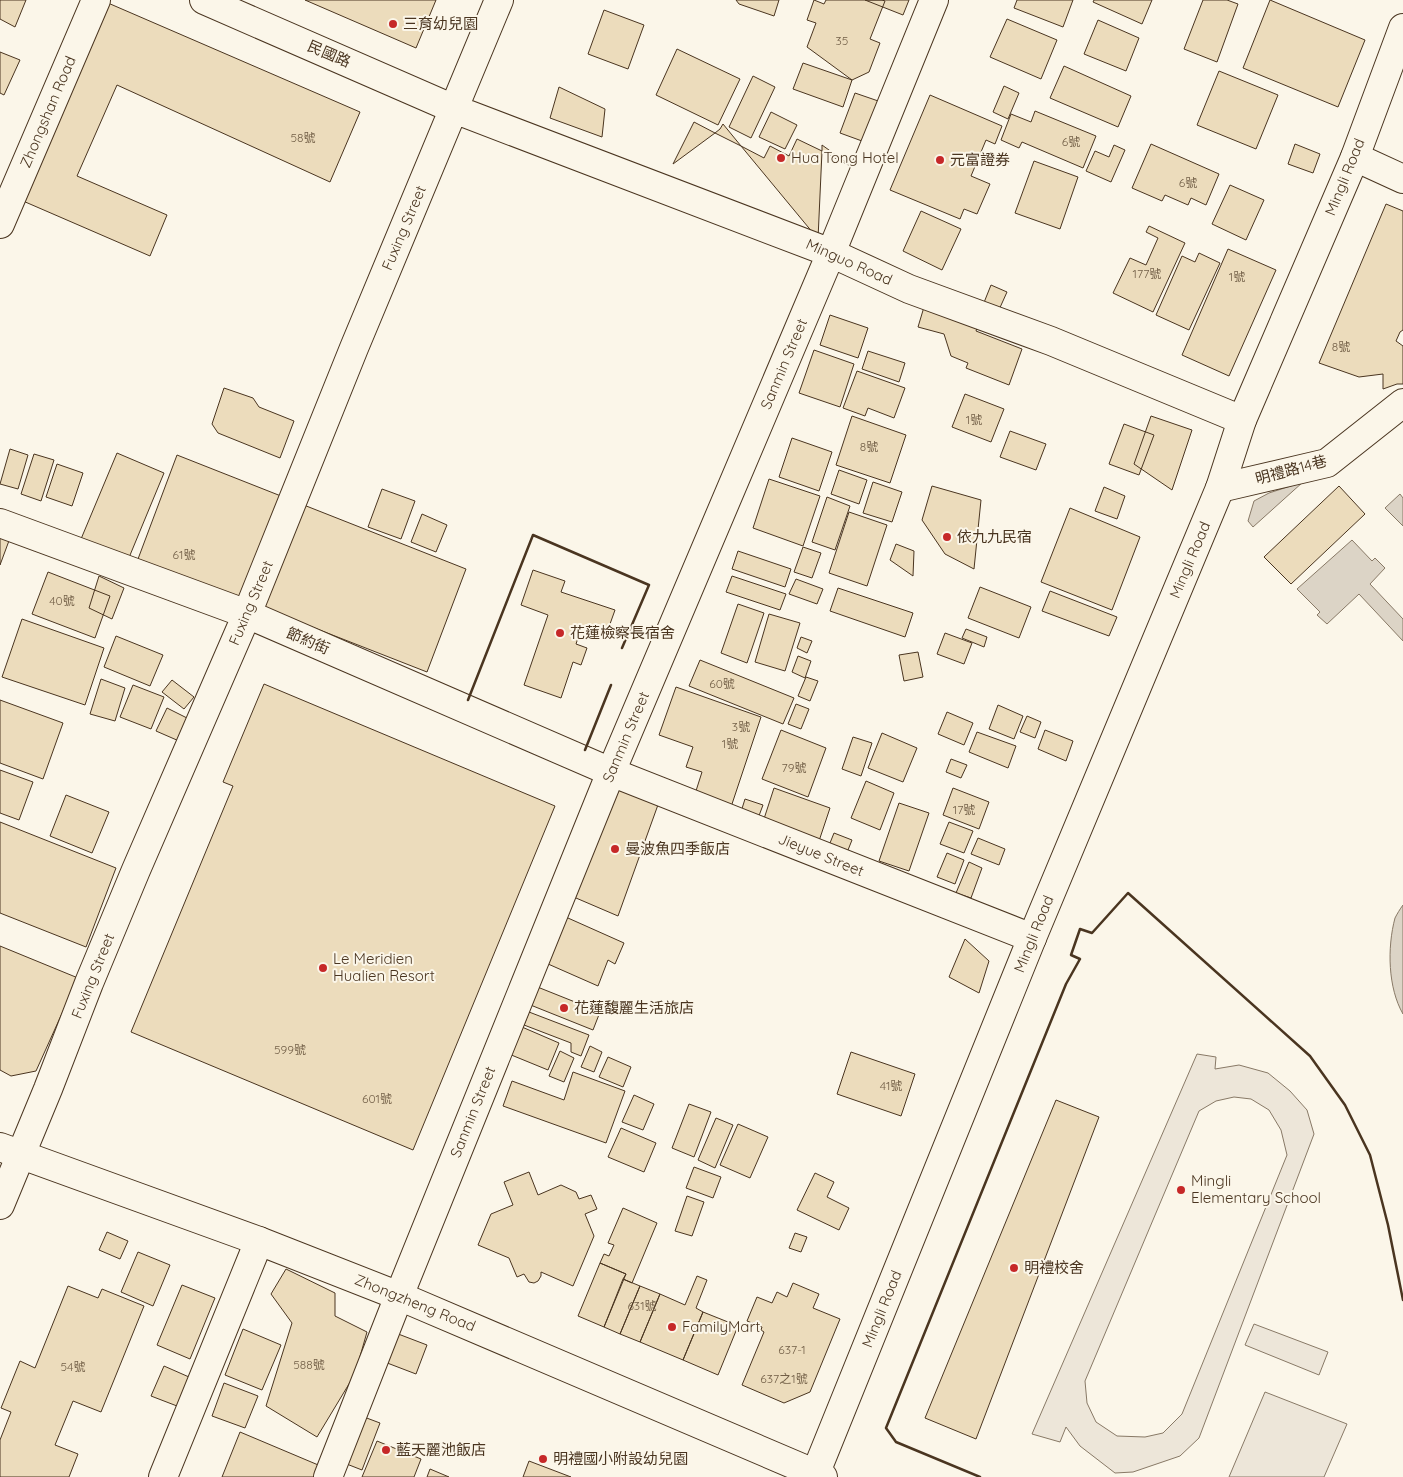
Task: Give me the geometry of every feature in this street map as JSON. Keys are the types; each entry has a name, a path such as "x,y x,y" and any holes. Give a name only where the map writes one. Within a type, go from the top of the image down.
{"street":[{"name":"Zhongshan Road","path":"0,224 96,0"},
{"name":"民國路","path":"204,0 454,109"},
{"name":"Fuxing Street","path":"0,1205 10,1151 136,870 247,614 499,0"},
{"name":"Sanmin Street","path":"328,1477 399,1296 611,772 831,253 934,0"},
{"name":"Mingli Road","path":"818,1476 1032,938 1220,488 1242,420 1355,157 1403,28"},
{"name":"Minguo Road","path":"454,109 831,253 910,289 1051,341 1242,420"},
{"path":"1355,157 1403,179"},
{"name":"明禮路14巷","path":"1220,488 1327,463 1403,403"},
{"name":"節約街","path":"0,523 247,614 611,772"},
{"name":"Jieyue Street","path":"611,772 1032,938"},
{"name":"Zhongzheng Road","path":"10,1151 259,1241 399,1296 818,1476"},
{"path":"162,1477 259,1241"}],"shaded area":[{"path":"1303,482 1253,527 1248,521 1254,501 1269,493"},
{"path":"1400,494 1403,498 1403,526 1385,508"},
{"path":"1352,540 1372,561 1375,558 1385,568 1370,584 1403,619 1403,641 1359,594 1327,624 1317,615 1320,612 1297,589"},
{"path":"1403,905 1403,1014 1394,992 1390,955 1395,918"},
{"path":"1197,1054 1216,1057 1215,1069 1239,1065 1268,1073 1290,1091 1307,1110 1314,1134 1199,1438 1180,1456 1133,1472 1115,1473 1080,1446 1066,1427 1060,1442 1032,1434","holes":["1234,1097 1251,1099 1269,1110 1281,1130 1287,1155 1182,1414 1163,1433 1145,1437 1117,1436 1096,1422 1087,1403 1085,1381 1199,1111 1216,1101"]},
{"path":"1254,1324 1328,1352 1319,1375 1245,1345"},
{"path":"1265,1392 1347,1424 1324,1477 1229,1477"}],"building":[{"path":"0,0 26,0 15,27 0,19"},
{"name":"三育幼兒園","path":"305,0 436,0 416,48"},
{"path":"736,0 779,0 774,16 739,4"},
{"path":"814,0 824,4 826,0 885,1 870,39 880,43 869,72 852,80 807,47 816,23 807,20"},
{"path":"865,0 909,0 903,15"},
{"path":"1017,0 1073,0 1063,27 1014,8"},
{"path":"1094,0 1152,0 1142,24 1093,2"},
{"path":"1203,0 1227,0 1238,4 1217,62 1184,49"},
{"path":"1270,0 1365,40 1338,107 1243,68"},
{"path":"108,3 360,112 330,182 117,85 77,176 167,215 150,256 23,201"},
{"path":"604,10 644,25 628,69 588,54"},
{"path":"1007,19 1057,40 1041,79 990,57"},
{"path":"1098,20 1139,38 1126,71 1084,54"},
{"path":"677,49 740,79 718,125 656,95"},
{"path":"0,52 20,60 4,95 0,93"},
{"path":"803,63 852,80 843,107 793,89"},
{"path":"1064,66 1131,96 1118,127 1050,98"},
{"path":"1219,71 1278,95 1256,149 1197,125"},
{"path":"753,76 775,87 751,138 729,127"},
{"path":"1004,86 1019,93 1008,119 993,112"},
{"path":"559,87 605,109 602,137 550,118"},
{"path":"855,93 887,104 873,145 840,133"},
{"name":"元富證券","path":"930,95 1002,126 995,144 986,140 971,176 990,184 977,214 964,209 960,219 890,190"},
{"path":"1035,111 1096,136 1083,168 1022,142 1019,148 1001,140 1011,114 1031,122"},
{"path":"771,112 797,125 785,149 759,137"},
{"path":"694,122 715,133 673,164"},
{"path":"723,124 741,146 715,133"},
{"path":"797,139 822,151 818,239 741,146 764,158 770,146 789,156"},
{"path":"1151,144 1219,174 1206,205 1191,198 1188,205 1165,195 1162,201 1132,188"},
{"path":"1295,144 1320,154 1313,173 1288,164"},
{"path":"822,145 854,168 822,151"},
{"path":"1114,145 1125,150 1111,182 1086,171 1095,151 1109,157"},
{"path":"1034,161 1078,177 1060,229 1015,213"},
{"path":"1230,185 1264,200 1246,240 1212,224"},
{"path":"1386,204 1403,211 1403,330 1396,341 1403,346 1403,384 1383,389 1383,374 1359,377 1319,363"},
{"path":"921,211 961,229 942,270 903,251"},
{"path":"1149,226 1185,243 1153,312 1113,293 1130,258 1146,265 1158,238 1146,232"},
{"path":"1228,249 1276,270 1229,376 1182,355"},
{"path":"1199,253 1220,263 1189,330 1156,315 1182,256 1195,262"},
{"path":"991,285 1007,292 998,312 983,305"},
{"path":"927,297 978,325 976,331 1022,349 1009,385 966,368 968,363 951,356 944,334 918,327"},
{"path":"830,315 868,328 858,358 820,345"},
{"path":"814,350 854,364 840,407 799,393"},
{"path":"868,351 905,363 899,382 862,369"},
{"path":"857,371 905,388 894,418 868,408 865,416 843,408"},
{"path":"224,388 253,398 259,407 294,421 280,458 218,433 212,424"},
{"path":"965,394 1004,409 991,442 952,427"},
{"path":"852,416 906,435 890,483 836,465"},
{"path":"1151,416 1192,430 1172,490 1134,464"},
{"path":"1124,424 1154,435 1139,475 1109,464"},
{"path":"1010,431 1046,444 1036,470 1000,457"},
{"path":"792,438 832,452 819,491 779,477"},
{"path":"10,449 28,455 18,489 0,484"},
{"path":"117,453 164,473 128,560 81,539"},
{"path":"34,454 54,460 41,501 21,494"},
{"path":"177,455 466,569 427,672 138,559"},
{"path":"57,464 83,473 72,506 46,497"},
{"path":"839,470 867,480 859,504 831,494"},
{"path":"769,479 820,496 803,546 753,528"},
{"path":"873,482 902,492 892,522 863,513"},
{"path":"932,486 981,500 974,569 945,554 922,520"},
{"path":"1339,486 1365,514 1291,584 1264,557"},
{"path":"1104,487 1125,496 1117,519 1095,511"},
{"path":"382,489 415,501 401,539 368,527"},
{"path":"827,497 850,506 835,550 812,542"},
{"path":"1070,508 1140,537 1112,610 1041,582"},
{"path":"849,512 887,525 867,586 829,573"},
{"path":"422,514 447,525 436,552 411,542"},
{"path":"0,534 10,538 0,565"},
{"path":"896,544 914,551 913,576 890,560"},
{"path":"803,547 821,553 812,578 794,572"},
{"path":"738,551 791,569 785,587 732,569"},
{"name":"花蓮檢察長宿舍","path":"533,570 565,581 561,592 615,610 605,638 581,629 576,644 587,648 581,665 573,662 561,698 524,685 548,615 521,605"},
{"path":"48,572 110,596 95,638 32,614"},
{"path":"99,576 124,588 112,619 89,608"},
{"path":"732,576 786,594 780,610 726,592"},
{"path":"796,579 823,589 817,604 789,594"},
{"path":"980,587 1031,607 1019,638 968,618"},
{"path":"838,588 913,613 905,637 830,611"},
{"path":"1050,591 1117,617 1109,636 1042,611"},
{"path":"738,604 764,613 747,663 721,653"},
{"path":"769,614 800,623 785,671 755,662"},
{"path":"22,619 104,648 85,705 2,677"},
{"path":"966,629 987,637 984,647 962,638"},
{"path":"945,633 972,643 964,664 937,654"},
{"path":"116,636 163,655 150,686 104,667"},
{"path":"801,637 812,641 807,653 797,648"},
{"path":"918,652 923,677 904,681 899,655"},
{"path":"798,656 811,661 805,678 792,672"},
{"path":"700,660 794,698 783,724 689,686"},
{"path":"806,677 818,681 810,701 798,696"},
{"path":"101,679 125,688 115,721 90,714"},
{"path":"172,680 194,697 184,709 162,692"},
{"name":"Le Meridien Hualien Resort","path":"264,684 555,806 413,1150 131,1032 233,786 223,782"},
{"path":"133,685 164,697 151,729 120,717"},
{"path":"676,687 761,717 731,807 695,794 702,772 686,767 693,747 659,735"},
{"path":"0,700 63,723 43,779 0,763"},
{"path":"796,704 809,709 801,729 788,724"},
{"path":"998,705 1023,716 1014,739 989,729"},
{"path":"167,708 189,719 179,741 156,731"},
{"path":"947,712 973,723 964,745 938,734"},
{"path":"1027,716 1041,722 1035,738 1020,732"},
{"path":"781,730 826,748 808,797 762,779"},
{"path":"1045,730 1073,741 1066,761 1038,749"},
{"path":"977,732 1016,746 1008,768 969,752"},
{"path":"882,733 917,748 903,782 868,768"},
{"path":"853,737 872,743 861,776 842,769"},
{"path":"951,759 967,765 961,778 946,772"},
{"path":"0,770 33,782 19,820 0,813"},
{"path":"866,781 894,793 880,830 851,818"},
{"name":"曼波魚四季飯店","path":"615,782 659,802 618,916 569,895"},
{"path":"774,788 830,808 818,844 762,825"},
{"path":"953,788 989,802 979,829 943,815"},
{"path":"66,795 109,812 92,853 50,836"},
{"path":"745,799 763,805 757,821 740,815"},
{"path":"899,803 929,813 909,871 879,861"},
{"path":"0,822 116,868 86,947 0,913"},
{"path":"949,822 973,831 964,853 940,844"},
{"path":"834,833 852,840 844,860 826,853"},
{"path":"978,838 1005,849 999,865 971,854"},
{"path":"947,853 964,860 955,884 937,877"},
{"path":"969,862 982,868 971,898 956,893"},
{"path":"559,914 624,943 615,964 608,960 598,986 539,960"},
{"path":"965,939 989,961 979,993 949,977"},
{"path":"0,946 78,978 36,1071 11,1076 0,1070"},
{"name":"花蓮馥麗生活旅店","path":"535,986 600,1012 593,1030 528,1004"},
{"path":"529,1012 589,1035 581,1056 571,1052 571,1043 524,1025"},
{"path":"515,1024 559,1043 548,1070 504,1052"},
{"path":"590,1046 602,1052 594,1072 581,1067"},
{"path":"560,1051 574,1058 564,1082 549,1076"},
{"path":"851,1052 915,1074 901,1116 837,1094"},
{"path":"608,1057 631,1067 623,1087 599,1077"},
{"path":"573,1072 625,1091 606,1143 503,1106 512,1081 564,1100"},
{"path":"634,1095 654,1104 643,1130 622,1122"},
{"name":"明禮校舍","path":"1056,1100 1099,1117 976,1439 925,1418"},
{"path":"689,1104 711,1112 694,1157 672,1148"},
{"path":"716,1118 733,1125 715,1168 698,1160"},
{"path":"738,1124 768,1137 750,1178 720,1165"},
{"path":"621,1128 656,1143 644,1172 608,1157"},
{"path":"694,1167 721,1177 713,1198 686,1188"},
{"path":"529,1172 538,1195 561,1185 576,1192 579,1199 591,1195 597,1209 585,1214 594,1236 573,1286 541,1272 538,1281 534,1283 529,1282 524,1274 517,1277 509,1258 478,1245 491,1214 513,1205 504,1182"},
{"path":"815,1173 834,1182 827,1197 849,1208 839,1230 797,1210"},
{"path":"687,1196 704,1202 692,1236 675,1231"},
{"path":"623,1208 657,1223 632,1283 623,1279 626,1274 600,1263 604,1254 609,1256 614,1245 608,1243"},
{"path":"107,1232 128,1241 120,1259 99,1250"},
{"path":"795,1233 807,1237 801,1252 789,1248"},
{"path":"138,1252 170,1265 153,1306 121,1292"},
{"path":"600,1263 626,1274 604,1327 578,1316"},
{"path":"286,1269 335,1293 335,1316 367,1332 355,1374 317,1437 266,1406 292,1323 271,1294"},
{"name":"FamilyMart","path":"697,1276 707,1280 696,1308 703,1312 683,1360 640,1342 660,1294 685,1305"},
{"path":"623,1279 640,1286 620,1334 604,1327"},
{"path":"793,1283 819,1294 813,1308 840,1319 810,1392 784,1403 742,1385 764,1332 761,1330 762,1327 747,1321 757,1297 772,1303 777,1292 787,1297"},
{"path":"182,1285 215,1298 190,1359 157,1345"},
{"path":"68,1286 98,1298 102,1289 144,1306 101,1412 73,1401 55,1445 78,1454 69,1477 0,1477 0,1440 11,1412 1,1408 20,1361 35,1368"},
{"path":"640,1286 660,1294 640,1342 620,1334"},
{"path":"703,1312 738,1326 718,1375 683,1360"},
{"path":"243,1329 281,1345 262,1390 225,1375"},
{"path":"393,1332 427,1345 416,1374 382,1361"},
{"path":"164,1366 189,1377 177,1406 151,1396"},
{"path":"224,1383 258,1396 245,1428 212,1416"},
{"path":"356,1414 380,1423 362,1470 339,1461"},
{"path":"240,1432 323,1467 319,1477 222,1477"},
{"name":"藍天麗池飯店","path":"377,1441 421,1459 414,1477 362,1477"},
{"path":"529,1461 571,1477 523,1477"},
{"name":"藍天麗池飯店","path":"430,1469 449,1477 427,1477"}],"wall":[{"path":"468,700 533,535 649,585 622,648"},
{"path":"585,750 611,685"},
{"path":"980,1477 896,1442 886,1428 1066,984 1080,959 1071,955 1080,929 1092,933 1128,893 1310,1056 1345,1105 1370,1155 1388,1225 1403,1300"}],"place":[{"name":"三育幼兒園","path":"393,24"},
{"name":"Hua Tong Hotel","path":"781,158"},
{"name":"元富證券","path":"940,160"},
{"name":"依九九民宿","path":"947,537"},
{"name":"花蓮檢察長宿舍","path":"560,633"},
{"name":"曼波魚四季飯店","path":"615,849"},
{"name":"Le Meridien Hualien Resort","path":"323,968"},
{"name":"花蓮馥麗生活旅店","path":"564,1008"},
{"name":"Mingli Elementary School","path":"1181,1190"},
{"name":"明禮校舍","path":"1014,1268"},
{"name":"FamilyMart","path":"672,1327"},
{"name":"藍天麗池飯店","path":"386,1450"},
{"name":"明禮國小附設幼兒園","path":"543,1459"}]}
